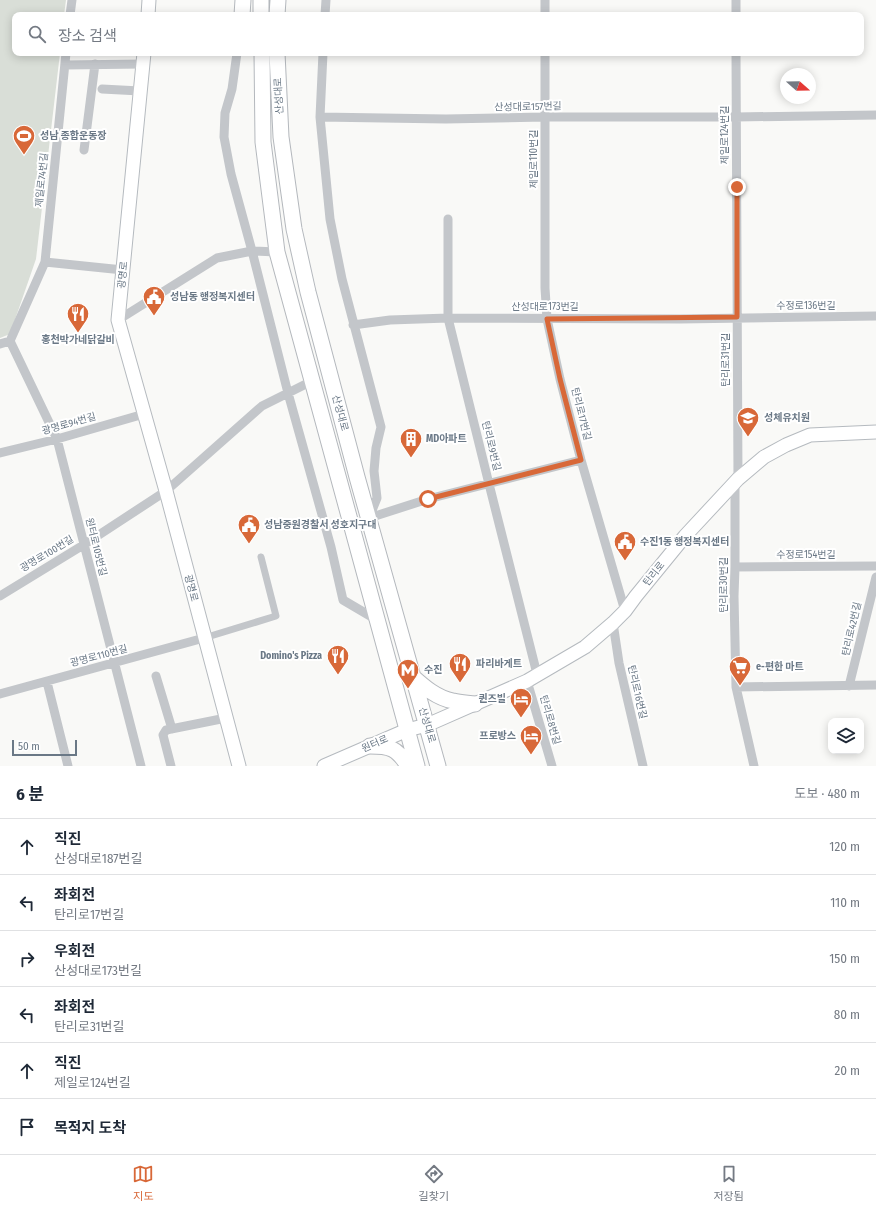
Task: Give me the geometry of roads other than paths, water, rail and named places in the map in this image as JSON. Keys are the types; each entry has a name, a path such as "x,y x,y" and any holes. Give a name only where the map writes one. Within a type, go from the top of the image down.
{"main road":[{"path":"148,12 149,0"},
{"path":"242,12 243,0"},
{"path":"261,0 261,12"},
{"path":"277,12 278,0"},
{"name":"산성대로","path":"262,56 263,142 277,252 417,766"},
{"name":"산성대로","path":"277,56 281,137 294,229 308,292 412,676 438,766"},
{"name":"광명로","path":"144,58 118,320 166,491 239,766"},
{"name":"탄리로","path":"427,725 532,678 585,647 625,611 685,536 736,481 764,457 786,445 810,435 876,432"},
{"path":"412,676 431,692 443,698 452,701 475,704"},
{"name":"원터로","path":"324,766 407,730 427,725"},
{"path":"370,746 385,746 393,749 402,757 408,766"}],"street":[{"path":"70,12 72,0"},
{"path":"325,12 326,0"},
{"path":"545,0 545,12"},
{"path":"736,0 736,12"},
{"name":"제일로74번길","path":"10,341 45,262 66,56"},
{"path":"237,56 232,89 225,113 224,137 231,174 288,393 331,547 343,600 377,620"},
{"path":"323,56 320,118 330,219 353,326 381,427 376,448 374,471 377,498 369,518"},
{"name":"제일로110번길","path":"545,56 545,217"},
{"name":"제일로124번길","path":"736,56 737,216"},
{"path":"65,65 95,64 144,58"},
{"path":"84,150 95,64"},
{"path":"102,89 140,91"},
{"name":"산성대로157번길","path":"320,118 446,119 876,115"},
{"name":"탄리로31번길","path":"736,481 737,216"},
{"name":"탄리로17번길","path":"545,217 545,288 547,319 560,379 581,460 625,611"},
{"name":"탄리로9번길","path":"448,219 448,318 489,484 532,678"},
{"path":"118,320 216,258 252,252 277,252"},
{"path":"45,262 123,270"},
{"name":"수정로136번길","path":"737,317 876,316"},
{"name":"산성대로173번길","path":"353,326 390,320 448,318 547,319 737,317"},
{"path":"0,344 10,341"},
{"name":"원터로105번길","path":"10,341 57,439 141,766"},
{"path":"166,491 262,406 312,381"},
{"name":"광명로94번길","path":"0,453 57,439 144,414"},
{"path":"369,518 428,499 581,460"},
{"name":"탄리로30번길","path":"736,481 734,596 736,687 754,766"},
{"name":"광명로100번길","path":"0,596 166,491"},
{"path":"204,638 276,616 261,558"},
{"name":"수정로154번길","path":"735,566 876,566"},
{"name":"탄리로42번길","path":"849,686 876,577"},
{"name":"탄리로16번길","path":"613,623 619,663 643,766"},
{"name":"광명로110번길","path":"0,694 114,664 204,638"},
{"path":"156,676 172,729"},
{"name":"탄리로8번길","path":"532,678 552,766"},
{"path":"47,682 68,766"},
{"path":"736,687 876,685"},
{"path":"171,766 163,735 166,730 226,718"}],"place":[{"name":"성남 종합운동장","path":"24,156"},
{"name":"성남동 행정복지센터","path":"154,316"},
{"name":"홍천박가네닭갈비","path":"78,334"},
{"name":"성체유치원","path":"748,438"},
{"name":"MD아파트","path":"411,458"},
{"name":"성남중원경찰서 성호지구대","path":"249,544"},
{"name":"수진1동 행정복지센터","path":"625,562"},
{"name":"Domino's Pizza","path":"338,676"},
{"name":"파리바게트","path":"460,684"},
{"name":"e-편한 마트","path":"740,686"},
{"name":"수진","path":"408,690"},
{"name":"퀸즈빌","path":"521,718"},
{"name":"프로방스","path":"531,756"}]}
